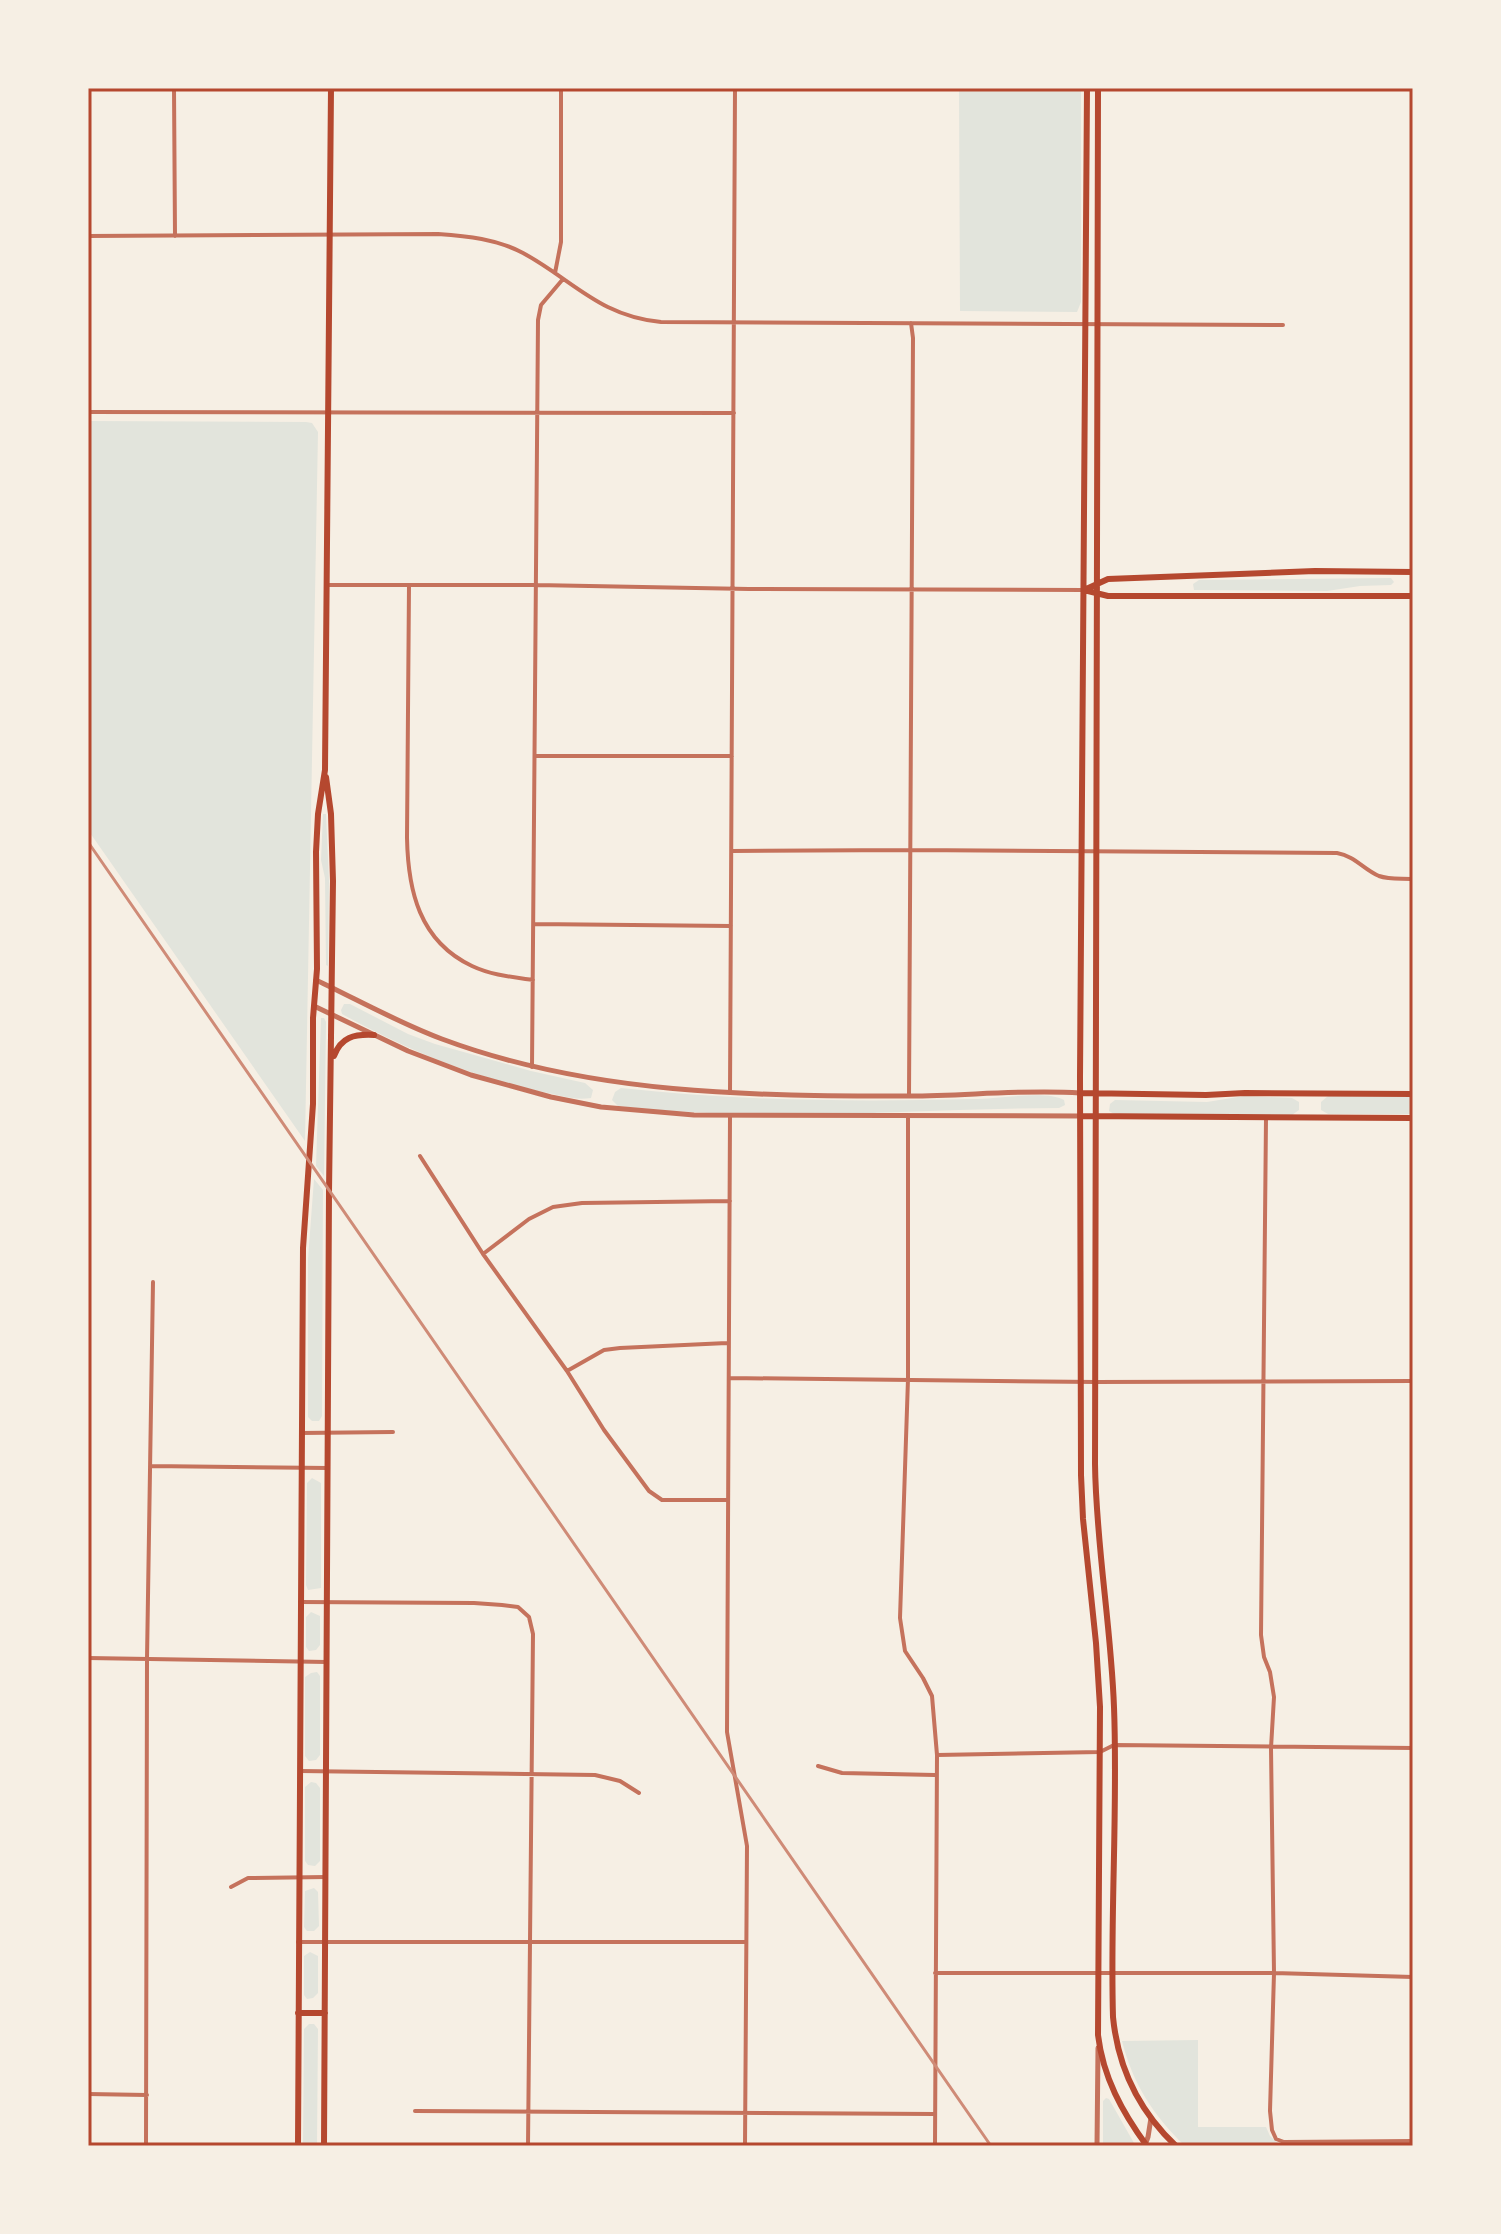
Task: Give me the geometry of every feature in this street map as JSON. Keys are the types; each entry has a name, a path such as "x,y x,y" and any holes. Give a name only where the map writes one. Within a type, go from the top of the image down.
{"main road":[{"path":"324,2146 333,1015 332,827 325,770 331,88"},
{"path":"1087,88 1080,1093 1083,1519 1096,1643 1100,1752 1098,2035 1110,2084 1145,2146"},
{"path":"1098,88 1096,1521 1111,1656 1114,1745 1113,2017 1118,2052 1132,2090 1176,2146"},
{"path":"1084,590 1108,579 1315,571 1413,572"},
{"path":"1084,590 1108,596 1413,596"},
{"path":"298,2146 303,1248 311,1149 316,852 325,770"},
{"path":"332,1059 342,1041 350,1036 374,1035"},
{"path":"1080,1093 1413,1094"},
{"path":"1080,1116 1413,1118"},
{"path":"298,2013 325,2013"}],"street":[{"path":"174,88 175,236"},
{"path":"554,273 561,242 561,88"},
{"path":"730,1093 735,88"},
{"path":"88,236 438,234 480,239 512,248 601,304 636,318 661,322 1283,325"},
{"path":"532,1067 539,312 541,305 563,279"},
{"path":"909,1096 911,323"},
{"path":"88,412 734,413"},
{"path":"326,585 1084,590"},
{"path":"409,585 407,838 412,891 427,927 458,958 492,973 533,980"},
{"path":"535,756 732,756"},
{"path":"732,851 1337,853 1354,858 1378,875 1413,879"},
{"path":"534,924 731,926"},
{"path":"316,980 443,1040 532,1067 625,1084 730,1093 909,1096 1080,1093"},
{"path":"314,1006 458,1070 551,1097 623,1110 730,1116 1080,1116"},
{"path":"730,1116 727,1732 747,1846 745,2146"},
{"path":"908,1116 908,1379 900,1618 905,1651 932,1696 937,1755 935,2146"},
{"path":"1266,1118 1261,1635 1274,1697 1271,1748 1274,1973 1272,2130 1276,2139 1284,2142 1413,2141"},
{"path":"420,1156 483,1254 649,1491 662,1500 728,1500"},
{"path":"483,1254 529,1219 553,1207 582,1203 730,1201"},
{"path":"146,2146 147,1659 153,1282"},
{"path":"567,1371 604,1350 728,1343"},
{"path":"729,1378 1413,1381"},
{"path":"301,1433 393,1432"},
{"path":"150,1466 328,1468"},
{"path":"300,1602 474,1603 518,1607 529,1617 533,1634 528,2146"},
{"path":"88,1658 327,1662"},
{"path":"937,1755 1100,1752 1114,1745 1413,1748"},
{"path":"818,1766 842,1773 936,1775"},
{"path":"300,1771 595,1775 620,1781 639,1793"},
{"path":"231,1887 248,1878 326,1877"},
{"path":"298,1942 746,1942"},
{"path":"935,1973 1274,1973 1413,1977"},
{"path":"1097,2146 1098,2035"},
{"path":"88,2094 147,2095"},
{"path":"415,2111 935,2114"},
{"path":"1145,2146 1151,2118"}],"shaded area":[{"path":"959,88 1081,88 1081,302 1077,312 960,311"},
{"path":"88,421 306,422 312,423 318,432 305,1141 88,830"},
{"path":"1391,578 1394,582 1391,585 1327,591 1194,590 1193,584 1199,580"},
{"path":"323,814 326,814 329,881 328,966 325,878 321,860"},
{"path":"344,1004 350,1004 408,1034 435,1044 585,1083 593,1090 591,1098 579,1099 517,1086 440,1060 342,1014"},
{"path":"321,1018 326,1022 324,1176 316,1166"},
{"path":"621,1088 798,1100 1046,1096 1064,1100 1065,1105 1059,1108 838,1114 728,1114 618,1106 612,1100"},
{"path":"1244,1096 1292,1098 1299,1102 1299,1110 1292,1115 1116,1115 1109,1111 1110,1104 1115,1100 1207,1102"},
{"path":"1328,1096 1413,1097 1413,1114 1328,1114 1321,1110 1321,1102"},
{"path":"314,1179 323,1190 322,1416 319,1421 308,1417 308,1259"},
{"path":"312,1478 321,1483 321,1588 308,1590 307,1483"},
{"path":"311,1612 320,1616 320,1645 316,1650 309,1651 306,1647 306,1617"},
{"path":"317,1672 320,1676 320,1755 316,1760 309,1761 305,1756 305,1677"},
{"path":"311,1782 320,1788 320,1861 315,1866 305,1861 305,1787"},
{"path":"314,1888 318,1892 319,1926 314,1931 307,1931 304,1927 305,1891"},
{"path":"310,1952 318,1956 318,1993 307,1999 304,1995 304,1956"},
{"path":"314,2024 318,2029 317,2146 303,2146 304,2029"},
{"path":"1198,2040 1198,2127 1266,2127 1270,2136 1281,2146 1185,2146 1163,2123 1138,2085 1122,2041"},
{"path":"1106,2098 1133,2146 1103,2146 1103,2101"}],"railway":[{"path":"88,842 991,2146"}]}
